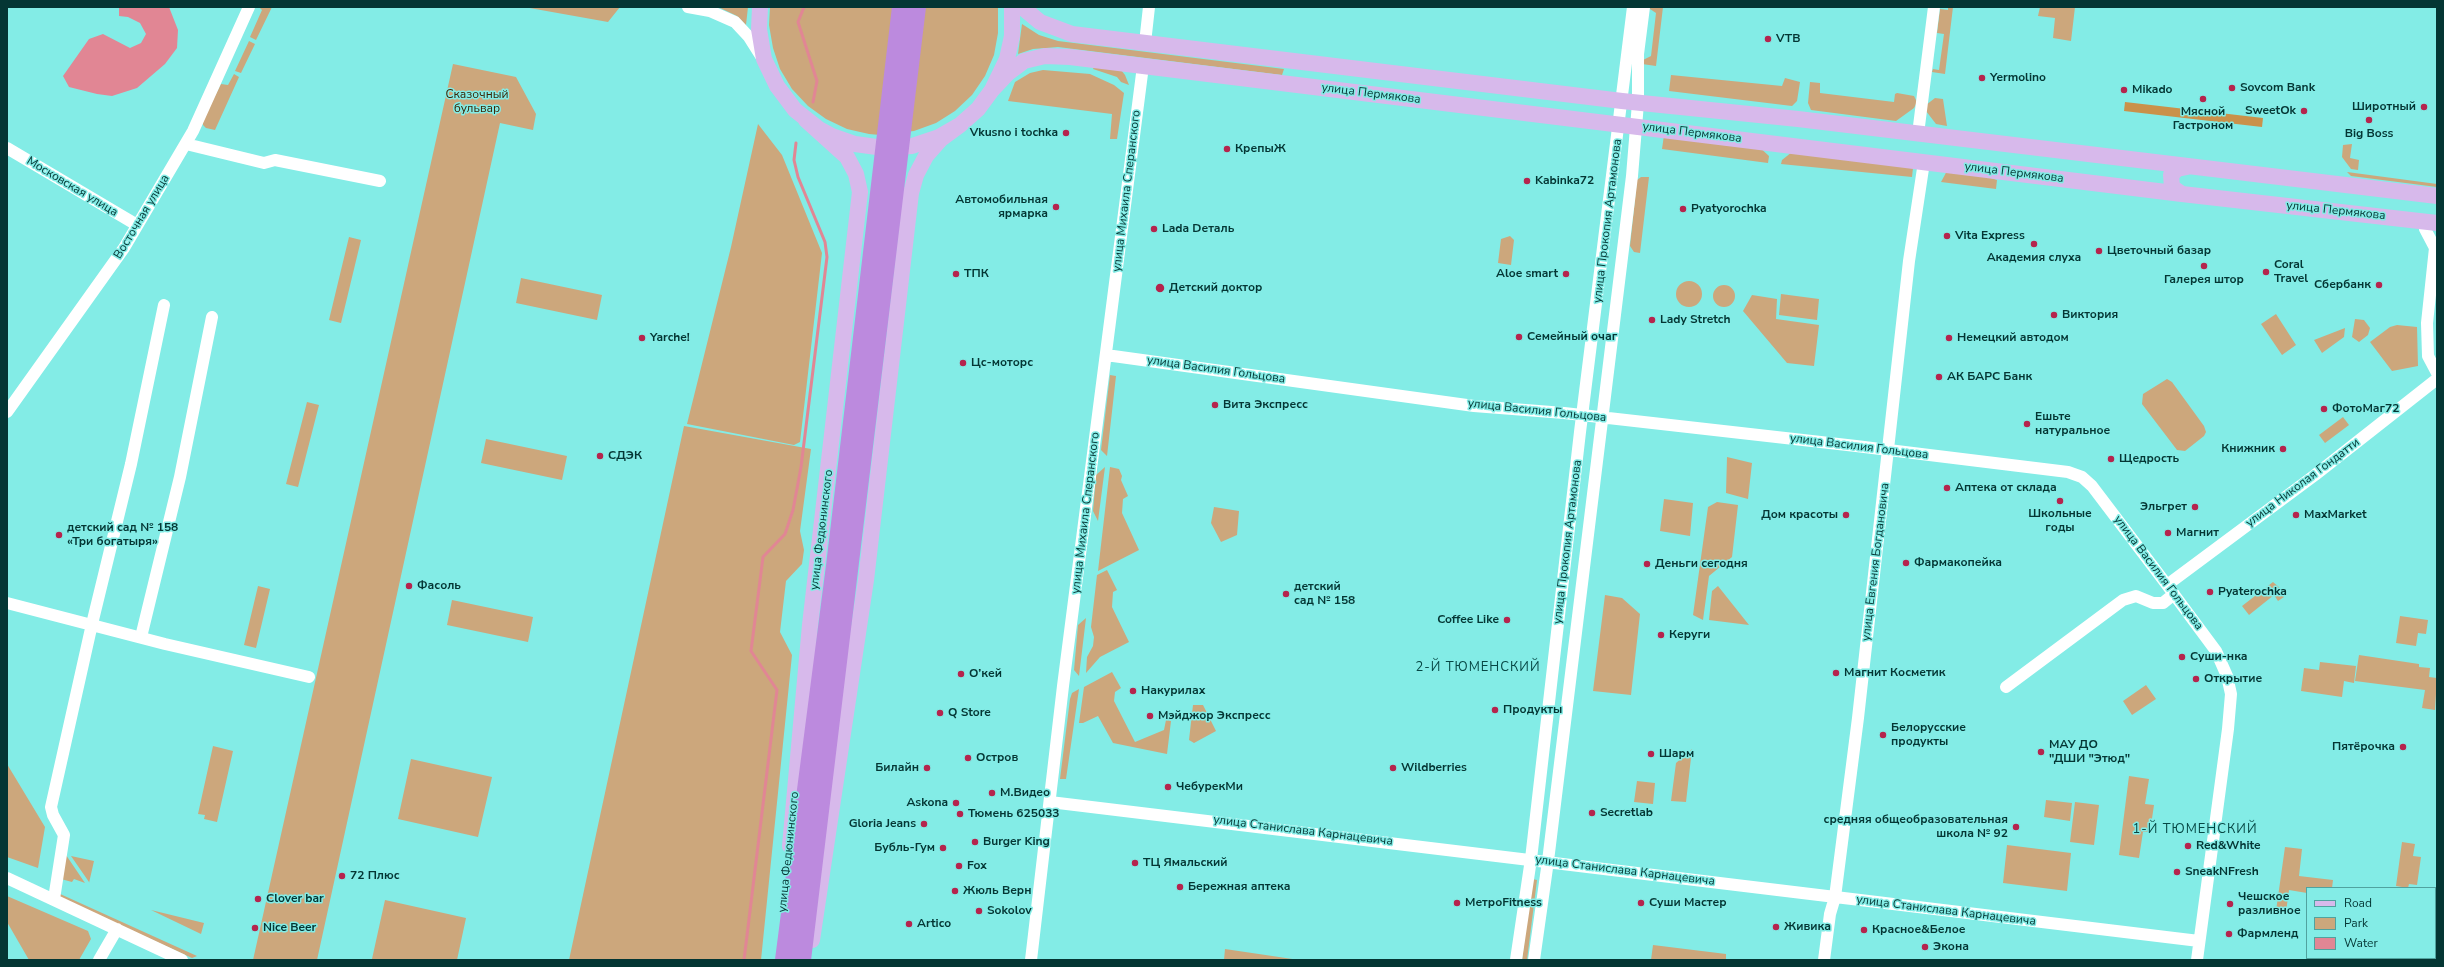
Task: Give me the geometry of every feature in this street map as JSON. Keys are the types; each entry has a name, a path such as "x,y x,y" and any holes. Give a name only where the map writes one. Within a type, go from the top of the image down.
{"highway":[{"path":"859,429 902,7"},
{"path":"859,429 917,7"},
{"name":"улица Федюнинского","path":"784,960 859,429"},
{"name":"улица Федюнинского","path":"802,960 859,429"}],"main road":[{"path":"760,7 761,44 770,73 785,99 806,120 819,129 846,142 884,148 921,143 939,136 960,124"},
{"path":"807,960 816,918 865,588 911,193 916,175 926,156 942,139 978,109 992,90 1003,70 1010,48 1013,24 1012,7"},
{"name":"улица Пермякова","path":"1022,7 1040,22 1060,30 1145,43 1630,102 1918,134 2437,196"},
{"name":"улица Пермякова","path":"992,90 1016,66 1024,62 1045,56 1070,57 2182,194 2404,219 2433,228"},
{"name":"улица Федюнинского","path":"779,960 810,625 860,206 859,182 853,165 840,149 806,120"},
{"path":"2152,190 2160,185 2164,178 2162,169 2154,163"},
{"path":"2182,194 2172,187 2171,175 2177,169 2187,167"}],"street":[{"name":"Восточная улица","path":"7,412 124,248 186,144 249,7"},
{"path":"688,7 710,11 735,22 749,37 770,73"},
{"path":"1145,43 1149,7"},
{"path":"1628,125 1633,7"},
{"path":"1630,102 1644,7"},
{"path":"1918,134 1934,7"},
{"name":"улица Михаила Сперанского","path":"1032,960 1050,802 1143,66"},
{"name":"улица Прокопия Артамонова","path":"1516,960 1531,859 1582,415 1628,125"},
{"name":"улица Прокопия Артамонова","path":"1534,960 1548,861 1632,176 1628,125"},
{"path":"186,144 264,163 275,160 380,180"},
{"name":"Московская улица","path":"7,148 137,225"},
{"name":"улица Евгения Богдановича","path":"1824,960 1830,914 1835,897 1860,705 1909,261 1924,162"},
{"path":"2433,228 2436,246 2427,323 2428,356 2437,373"},
{"path":"54,899 64,835 53,815 51,807 92,624 130,468 164,305"},
{"path":"140,637 178,482 212,317"},
{"name":"улица Василия Гольцова","path":"1106,355 1474,406 1602,417 1888,450 2068,472 2082,477 2092,486 2171,590 2220,659 2228,676 2231,694 2226,752 2197,960"},
{"name":"улица Николая Гондатти","path":"2006,687 2123,600 2136,596 2152,603 2163,603 2171,590 2437,379"},
{"path":"7,603 140,637 309,677"},
{"name":"улица Станислава Карнацевича","path":"1050,802 1548,861 2199,941"},
{"path":"7,878 182,960"},
{"path":"99,960 117,929"}],"green space":[{"path":"259,7 272,7 256,40 250,37 262,10"},
{"path":"524,7 620,7 608,22"},
{"path":"718,7 748,7 746,25 737,16"},
{"path":"770,7 998,7 998,33 994,55 985,76 972,95 955,111 936,123 914,131 880,135 869,134 847,129 826,119 808,106 792,89 780,69 773,48 769,25"},
{"path":"1650,7 1663,7 1656,66 1642,64 1643,60 1651,56 1656,13 1650,9"},
{"path":"1948,7 1953,7 1945,74 1932,72 1933,69 1939,70 1944,34 1937,33 1940,9 1948,10"},
{"path":"2040,7 2075,7 2071,41 2053,38 2055,18 2038,16"},
{"path":"1022,24 1039,35 1058,41 1284,69 1282,75 1058,47 1033,49 1018,54"},
{"path":"249,41 255,44 241,73 235,71"},
{"name":"Сказочный бульвар","path":"453,64 516,77 536,114 533,130 500,123 317,960 253,960"},
{"path":"1094,67 1121,70 1129,85 1121,82 1117,77 1093,69"},
{"path":"1043,70 1090,74 1114,85 1124,93 1117,139 1110,139 1112,114 1008,101 1015,82 1030,73"},
{"path":"234,74 239,77 215,130 206,128 203,125 203,119 221,84 228,85"},
{"path":"1671,75 1782,86 1785,78 1800,82 1797,101 1792,106 1669,91"},
{"path":"1810,82 1820,83 1820,93 1894,102 1895,94 1897,93 1914,96 1917,102 1914,108 1896,121 1811,110 1808,103"},
{"path":"1935,98 1943,99 1947,126 1936,124 1926,111 1926,105"},
{"path":"758,124 782,155 822,253 800,442 794,445 687,424 731,247"},
{"path":"1664,135 1757,145 1769,156 1768,163 1662,149"},
{"path":"2352,144 2350,158 2359,160 2358,170 2351,169 2342,157 2343,145"},
{"path":"1792,152 1913,168 1912,177 1781,164 1782,160"},
{"path":"1948,169 1972,172 1997,180 1996,189 1941,182"},
{"path":"2347,172 2437,184 2437,187 2351,176"},
{"path":"1641,177 1649,177 1640,253 1634,252 1630,246 1637,180"},
{"path":"1510,236 1514,240 1511,265 1498,263 1501,239"},
{"path":"349,237 361,240 341,323 329,320"},
{"path":"521,278 602,295 597,320 516,303"},
{"path":"1689,281 1698,285 1702,294 1698,303 1689,307 1680,303 1676,294 1680,285"},
{"path":"1724,285 1732,288 1735,296 1732,304 1724,307 1716,304 1713,296 1716,288"},
{"path":"1781,294 1819,299 1817,320 1779,315"},
{"path":"1752,295 1777,299 1776,319 1819,325 1814,366 1787,363 1743,311"},
{"path":"2276,314 2296,345 2282,355 2261,324"},
{"path":"2355,319 2364,320 2370,328 2368,335 2359,342 2352,337"},
{"path":"2397,325 2417,327 2418,366 2392,371 2370,342 2390,327"},
{"path":"2345,328 2344,337 2322,353 2314,340"},
{"path":"1110,375 1116,376 1107,456 1101,450"},
{"path":"2167,379 2172,382 2204,426 2206,432 2204,436 2185,451 2177,450 2142,404 2143,394"},
{"path":"307,402 319,405 298,487 286,484"},
{"path":"2343,417 2349,425 2325,443 2319,435"},
{"path":"684,426 811,449 800,531 804,550 802,564 786,581 780,632 792,655 761,960 569,960"},
{"path":"486,439 567,456 562,480 481,463"},
{"path":"1727,457 1752,463 1748,499 1726,493"},
{"path":"1105,467 1098,521 1093,511 1096,475"},
{"path":"1110,467 1119,469 1122,476 1121,480 1128,496 1123,499 1122,513 1139,550 1098,571"},
{"path":"1664,499 1693,503 1690,536 1660,531"},
{"path":"1717,502 1738,505 1732,557 1709,576 1703,620 1693,615 1708,507"},
{"path":"1214,507 1239,511 1237,535 1221,542 1211,523"},
{"path":"1107,570 1117,590 1113,592 1112,607 1129,642 1100,657 1086,673 1087,657 1093,646 1094,637 1091,627 1097,575"},
{"path":"2273,582 2281,589 2284,597 2278,601 2274,595 2249,615 2242,606"},
{"path":"258,586 270,589 256,648 244,645"},
{"path":"1718,586 1749,625 1709,620 1712,591"},
{"path":"1605,595 1622,598 1640,614 1631,695 1593,691"},
{"path":"452,600 533,617 528,642 447,625"},
{"path":"2400,616 2428,620 2426,634 2418,633 2416,646 2396,643"},
{"path":"1086,618 1079,676 1074,670 1078,625"},
{"path":"2359,655 2419,664 2419,667 2430,668 2429,677 2437,678 2435,710 2422,708 2425,690 2355,681"},
{"path":"2320,662 2356,666 2354,683 2344,681 2342,697 2301,691 2304,668 2319,670"},
{"path":"1112,672 1121,688 1115,692 1114,701 1135,742 1164,730 1166,720 1171,721 1167,754 1113,743 1098,716 1083,723 1079,723 1084,687"},
{"path":"2146,685 2156,699 2132,715 2123,701"},
{"path":"1079,689 1066,779 1060,779 1070,699 1072,693"},
{"path":"1193,705 1203,705 1216,731 1194,743 1189,740"},
{"path":"213,746 233,751 217,822 204,819 205,815 198,814"},
{"path":"1692,749 1686,802 1671,801 1676,763"},
{"path":"411,759 492,777 478,837 398,819"},
{"path":"7,764 45,827 38,868 7,857"},
{"path":"2129,776 2149,779 2145,804 2154,805 2150,832 2143,832 2139,858 2119,855"},
{"path":"1637,781 1655,783 1653,804 1634,802"},
{"path":"2046,800 2072,803 2070,821 2044,817"},
{"path":"2075,802 2099,805 2094,845 2070,842"},
{"path":"2402,842 2415,844 2413,856 2421,857 2417,885 2409,884 2408,887 2396,886"},
{"path":"2007,845 2071,853 2067,891 2003,883"},
{"path":"2285,847 2302,849 2299,876 2333,880 2332,887 2306,887 2306,893 2289,890 2286,912 2276,911"},
{"path":"66,855 85,883 74,879 72,882 61,879"},
{"path":"71,856 94,861 89,883 89,882"},
{"path":"1532,879 1537,880 1527,960 1522,960"},
{"path":"58,893 197,956 192,958 60,898"},
{"path":"7,896 88,931 91,939 79,960 29,960 7,922"},
{"path":"385,900 466,918 457,960 372,959"},
{"path":"151,910 204,923 201,934"},
{"path":"1653,945 1726,954 1726,960 1651,960"},
{"path":"1225,949 1279,957 1299,960 1224,960"}],"shaded area":[{"path":"2125,102 2263,118 2262,127 2124,111"}],"water":[{"path":"119,7 169,7 178,30 177,48 165,64 137,88 112,96 69,87 63,76 89,39 103,34 130,48 141,43 146,34 140,23 128,17 119,16"}],"waterway":[{"path":"804,7 798,22 817,81 813,102"},
{"path":"744,960 777,690 751,651 763,557 785,534 793,510 801,467 827,257 825,242 798,177 794,160 796,143"}],"place":[{"name":"VTB","path":"1768,39"},
{"name":"Yermolino","path":"1982,78"},
{"name":"Sovcom Bank","path":"2232,88"},
{"name":"Mikado","path":"2124,90"},
{"name":"Мясной Гастроном","path":"2203,99"},
{"name":"Широтный","path":"2424,107"},
{"name":"SweetOk","path":"2304,111"},
{"name":"Big Boss","path":"2369,120"},
{"name":"Vkusno i tochka","path":"1066,133"},
{"name":"КрепыЖ","path":"1227,149"},
{"name":"Kabinka72","path":"1527,181"},
{"name":"Автомобильная ярмарка","path":"1056,207"},
{"name":"Pyatyorochka","path":"1683,209"},
{"name":"Lada Dеталь","path":"1154,229"},
{"name":"Vita Express","path":"1947,236"},
{"name":"Академия слуха","path":"2034,244"},
{"name":"Цветочный базар","path":"2099,251"},
{"name":"Галерея штор","path":"2204,266"},
{"name":"Coral Travel","path":"2266,272"},
{"name":"ТПК","path":"956,274"},
{"name":"Aloe smart","path":"1566,274"},
{"name":"Сбербанк","path":"2379,285"},
{"name":"Детский доктор","path":"1160,288"},
{"name":"Виктория","path":"2054,315"},
{"name":"Lady Stretch","path":"1652,320"},
{"name":"Семейный очаг","path":"1519,337"},
{"name":"Yarche!","path":"642,338"},
{"name":"Немецкий автодом","path":"1949,338"},
{"name":"Цс-моторс","path":"963,363"},
{"name":"АК БАРС Банк","path":"1939,377"},
{"name":"Вита Экспресс","path":"1215,405"},
{"name":"ФотоМаг72","path":"2324,409"},
{"name":"Ешьте натуральное","path":"2027,424"},
{"name":"Книжник","path":"2283,449"},
{"name":"СДЭК","path":"600,456"},
{"name":"Щедрость","path":"2111,459"},
{"name":"Аптека от склада","path":"1947,488"},
{"name":"Школьные годы","path":"2060,501"},
{"name":"Эльгрет","path":"2195,507"},
{"name":"Дом красоты","path":"1846,515"},
{"name":"MaxMarket","path":"2296,515"},
{"name":"Магнит","path":"2168,533"},
{"name":"детский сад № 158 «Три богатыря»","path":"59,535"},
{"name":"Фармакопейка","path":"1906,563"},
{"name":"Деньги сегодня","path":"1647,564"},
{"name":"Фасоль","path":"409,586"},
{"name":"Pyaterochka","path":"2210,592"},
{"name":"детский сад № 158","path":"1286,594"},
{"name":"Coffee Like","path":"1507,620"},
{"name":"Керуги","path":"1661,635"},
{"name":"Суши-нка","path":"2182,657"},
{"name":"Магнит Косметик","path":"1836,673"},
{"name":"О’кей","path":"961,674"},
{"name":"Открытие","path":"2196,679"},
{"name":"Накурилах","path":"1133,691"},
{"name":"Продукты","path":"1495,710"},
{"name":"Q Store","path":"940,713"},
{"name":"Мэйджор Экспресс","path":"1150,716"},
{"name":"Белорусские продукты","path":"1883,735"},
{"name":"Пятёрочка","path":"2403,747"},
{"name":"МАУ ДО \"ДШИ \"Этюд\"","path":"2041,752"},
{"name":"Шарм","path":"1651,754"},
{"name":"Остров","path":"968,758"},
{"name":"Билайн","path":"927,768"},
{"name":"Wildberries","path":"1393,768"},
{"name":"ЧебурекМи","path":"1168,787"},
{"name":"М.Видео","path":"992,793"},
{"name":"Askona","path":"956,803"},
{"name":"Secretlab","path":"1592,813"},
{"name":"Тюмень 625033","path":"960,814"},
{"name":"Gloria Jeans","path":"924,824"},
{"name":"средняя общеобразовательная школа № 92","path":"2016,827"},
{"name":"Burger King","path":"975,842"},
{"name":"Red&White","path":"2188,846"},
{"name":"Бубль-Гум","path":"943,848"},
{"name":"ТЦ Ямальский","path":"1135,863"},
{"name":"Fox","path":"959,866"},
{"name":"SneakNFresh","path":"2177,872"},
{"name":"72 Плюс","path":"342,876"},
{"name":"Бережная аптека","path":"1180,887"},
{"name":"Жюль Верн","path":"955,891"},
{"name":"Clover bar","path":"258,899"},
{"name":"МетроFitness","path":"1457,903"},
{"name":"Суши Мастер","path":"1641,903"},
{"name":"Чешское разливное","path":"2230,904"},
{"name":"Sokolov","path":"979,911"},
{"name":"Artico","path":"909,924"},
{"name":"Живика","path":"1776,927"},
{"name":"Nice Beer","path":"255,928"},
{"name":"Красное&Белое","path":"1864,930"},
{"name":"Фармленд","path":"2229,934"},
{"name":"Экона","path":"1925,947"}],"district":[{"name":"2-Й ТЮМЕНСКИЙ","path":"1478,668"},
{"name":"1-Й ТЮМЕНСКИЙ","path":"2195,830"}]}
